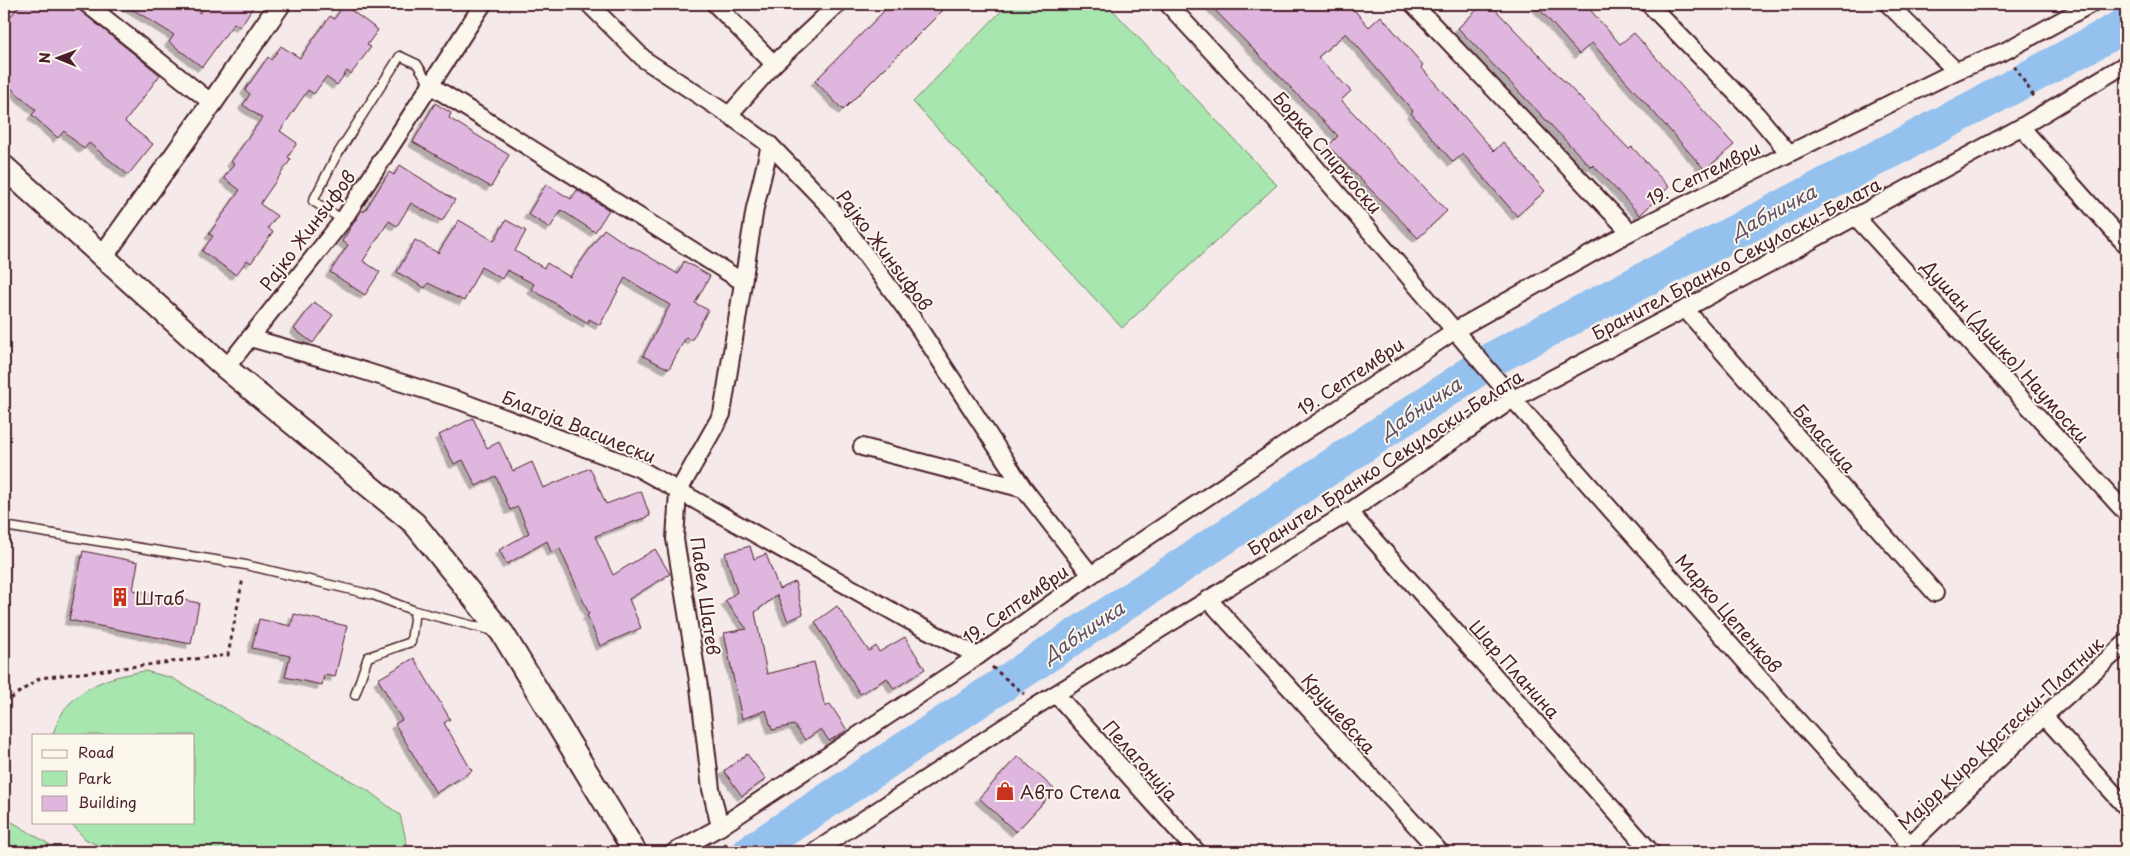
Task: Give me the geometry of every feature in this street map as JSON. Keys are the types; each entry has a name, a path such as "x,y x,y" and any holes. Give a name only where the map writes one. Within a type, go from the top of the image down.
{"main road":[{"path":"4,167 226,368 414,523 503,634 635,852"}],"street":[{"path":"104,256 280,4"},
{"name":"Рајко Жинѕифов","path":"226,368 344,220 483,4"},
{"name":"Рајко Жинѕифов","path":"589,4 645,60 729,115 770,145 831,208 907,311 1024,489 1091,575"},
{"path":"715,4 774,64"},
{"path":"729,115 774,64 838,4"},
{"name":"Борка Спиркоски","path":"1168,4 1276,121 1513,399"},
{"path":"1413,4 1630,232"},
{"path":"1649,4 1757,115 1788,153"},
{"path":"1888,4 1956,71"},
{"name":"19. Септември","path":"674,852 720,827 978,656 1091,575 1454,330 1630,232 1956,71 2005,51 2091,4"},
{"path":"91,5 212,103"},
{"name":"Бранител Бранко Секулоски-Белата","path":"814,852 1038,705 1349,512 1513,399 1685,309 2021,127 2126,64"},
{"path":"430,86 743,282"},
{"path":"2021,127 2126,245"},
{"name":"Павел Шатев","path":"720,827 711,789 699,688 676,539 678,492 722,414 755,208 770,145"},
{"name":"Душан (Душко) Наумоски","path":"1855,216 2126,512"},
{"name":"Беласица","path":"1685,309 1936,593"},
{"name":"Благоја Василески","path":"250,338 332,361 460,401 638,468 908,620 978,656"},
{"name":"Марко Цепенков","path":"1513,399 1909,850"},
{"path":"862,447 1024,489"},
{"name":"Шар Планина","path":"1349,512 1651,852"},
{"name":"Крушевска","path":"1209,600 1440,852"},
{"name":"Мајор Киро Крстески-Платник","path":"1909,850 2044,716 2126,644"},
{"name":"Пелагонија","path":"1056,694 1197,852"},
{"path":"2044,716 2126,807"}],"lane":[{"path":"344,220 313,201 335,158 400,56 417,64 430,86"},
{"path":"4,526 246,565 373,595 415,611 503,634"},
{"path":"355,695 368,657 411,642 415,611"}],"path":[{"path":"2005,51 2044,114"},
{"path":"4,703 40,678 228,655 246,565"},
{"path":"978,656 1038,705"}],"green space":[{"path":"1008,4 1107,4 1277,185 1122,328 913,102"},
{"path":"145,671 172,678 367,790 400,815 409,852 111,852 85,839 72,824 195,824 195,734 52,734 64,710 81,693 101,682 122,675"},
{"path":"4,817 62,852 4,852"}],"building":[{"path":"21,4 72,4 160,75 125,122 153,144 128,175 89,143 84,149 64,131 58,138 32,115 36,110 4,82 4,24"},
{"path":"124,4 187,4 200,13 206,4 255,4 240,27 234,23 202,67 169,42 174,35"},
{"path":"891,4 949,4 843,110 815,81"},
{"path":"1209,4 1349,4 1369,27 1381,16 1423,65 1421,67 1494,151 1503,142 1545,191 1517,216 1463,154 1453,162 1411,113 1413,111 1346,33 1318,57 1351,91 1341,100 1447,211 1418,238 1328,146 1338,136"},
{"path":"1483,4 1490,4 1629,149 1632,147 1669,187 1640,215 1593,165 1591,167 1458,28"},
{"path":"1535,4 1585,4 1620,44 1634,33 1734,145 1705,170 1592,43 1579,54"},
{"path":"344,5 378,30 367,45 371,47 351,74 347,71 337,85 326,77 314,94 308,90 280,131 297,143 288,157 291,159 260,204 277,216 268,228 273,232 251,263 247,260 236,275 202,251 213,236 209,234 240,190 224,178 234,164 231,162 262,118 243,105 250,94 245,90 268,57 271,60 281,46 300,58 330,16 334,19"},
{"path":"435,103 451,113 449,118 509,155 491,187 413,142"},
{"path":"400,165 455,200 442,221 411,203 397,226 389,221 363,261 380,272 365,295 330,272 348,245 342,241 362,210 364,212 389,172 394,175"},
{"path":"546,184 571,199 577,190 609,210 595,232 561,210 550,228 528,214"},
{"path":"459,220 494,241 506,220 526,231 515,251 544,268 547,263 570,277 604,229 632,248 678,274 684,261 710,276 695,303 708,310 692,340 686,337 669,369 643,356 670,305 625,278 600,325 589,319 588,323 531,289 534,284 507,270 502,279 481,267 464,301 428,283 425,288 397,272 415,240 438,253"},
{"path":"314,302 333,315 313,343 294,329"},
{"path":"473,418 487,448 499,442 513,471 532,462 543,488 590,468 606,504 641,491 650,516 595,536 613,575 655,549 670,574 629,599 641,628 600,646 587,615 589,614 560,549 551,552 547,541 507,564 499,550 529,533 518,507 510,510 496,476 476,486 463,460 454,464 439,435"},
{"path":"750,546 754,559 766,554 779,589 795,582 803,614 788,621 777,595 755,612 767,674 814,662 825,707 830,704 847,730 829,741 821,729 805,740 794,725 772,730 766,710 742,719 724,633 747,629 725,601 737,592 725,553"},
{"name":"Штаб","path":"83,551 138,562 133,590 199,603 191,644 69,620"},
{"path":"837,606 869,651 876,646 879,652 905,637 925,669 894,689 887,678 860,694 815,622"},
{"path":"294,614 347,626 335,677 324,675 322,685 285,677 290,656 252,648 259,619 291,626"},
{"path":"414,658 450,719 444,723 472,771 436,793 395,724 402,720 378,679"},
{"path":"747,754 766,779 742,796 724,771"},
{"path":"1018,756 1055,790 1016,832 979,798"}],"waterway":[{"name":"Дабничка","path":"750,852 1496,357 1988,100 2126,25"}],"place":[{"name":"Штаб","path":"120,597"},
{"name":"Авто Стела","path":"1005,791"}]}
